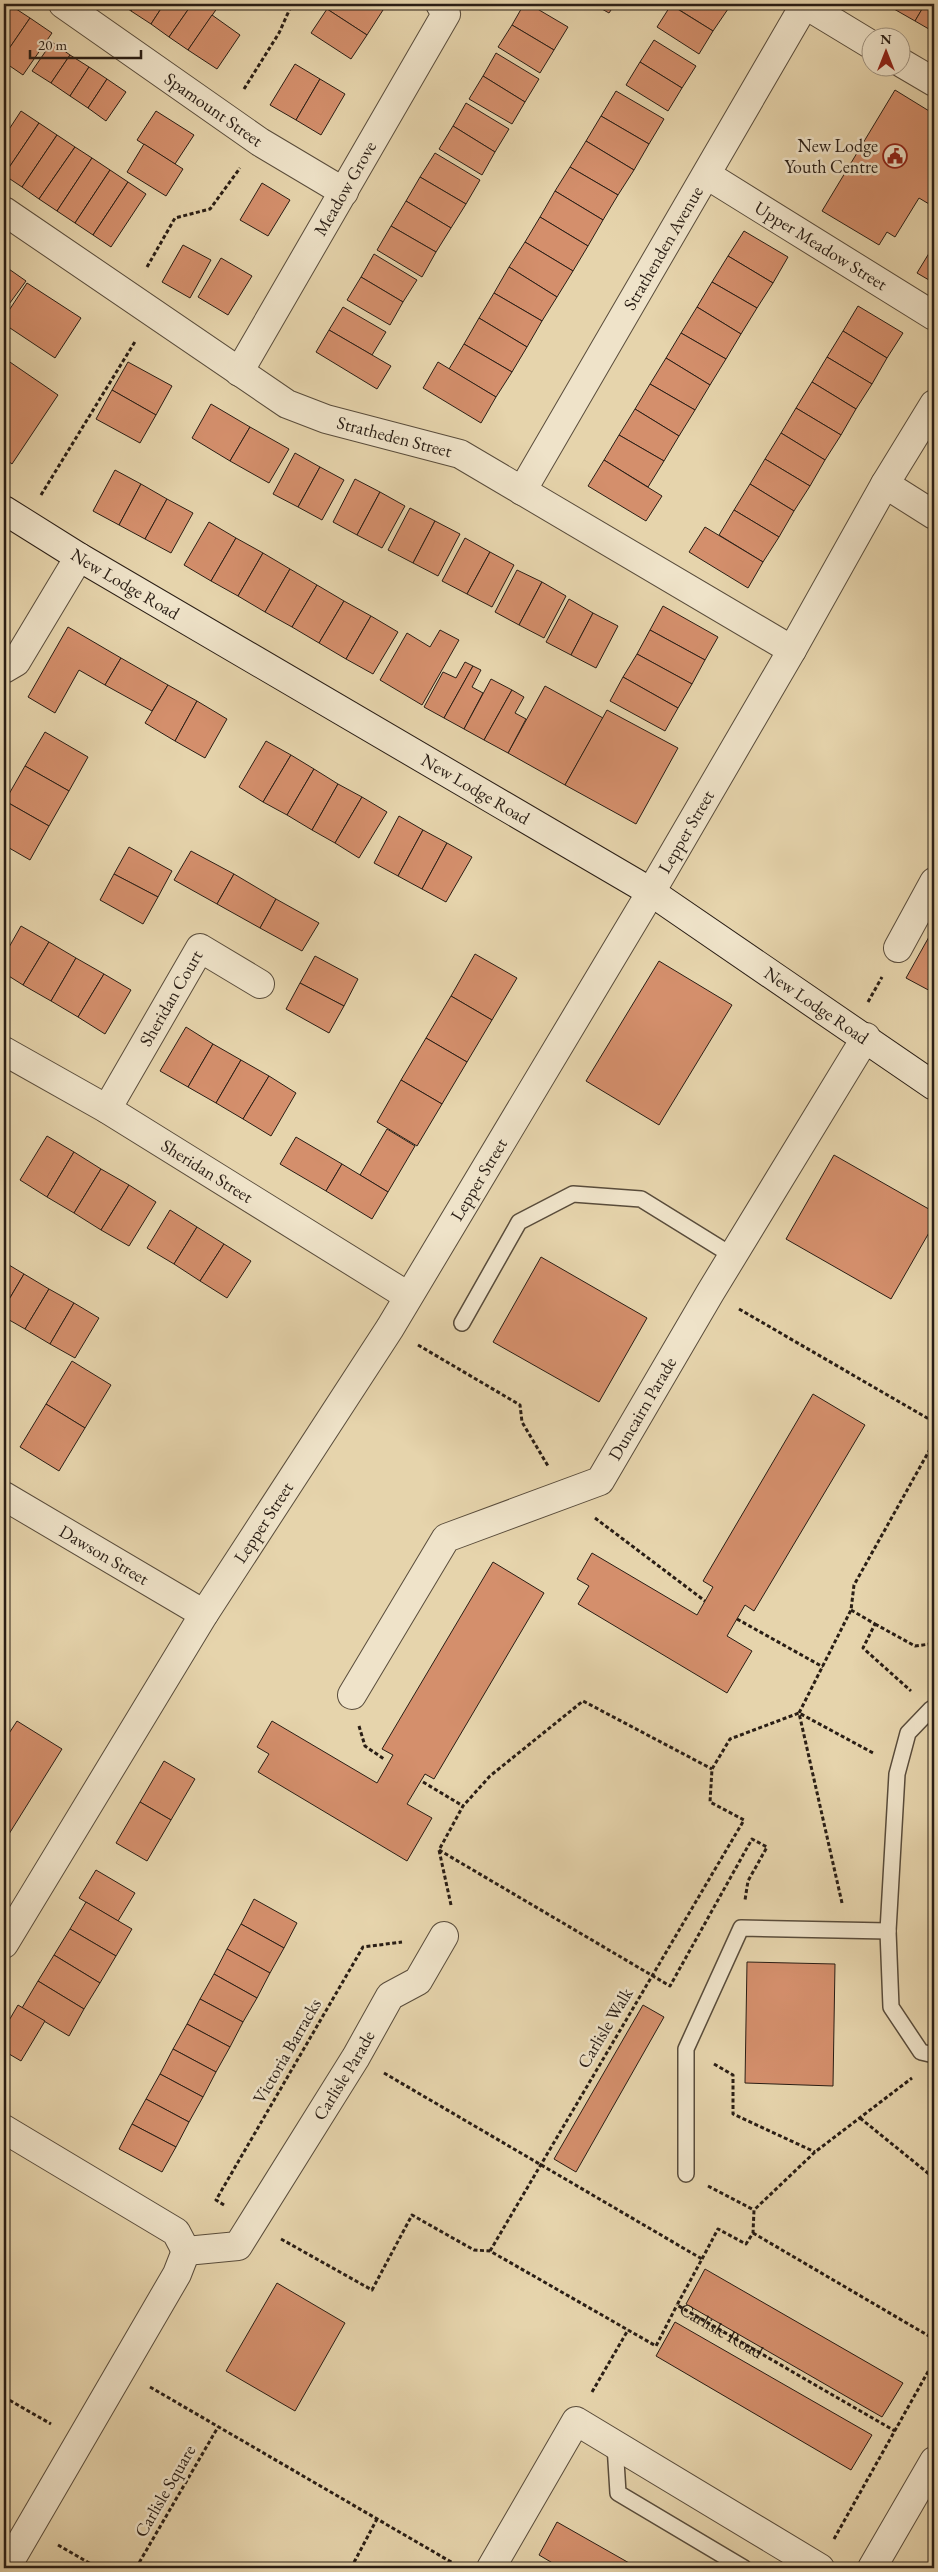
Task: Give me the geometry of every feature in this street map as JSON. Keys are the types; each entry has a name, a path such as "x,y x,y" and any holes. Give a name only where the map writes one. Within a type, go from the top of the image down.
{"street":[{"name":"Spamount Street","path":"63,4 260,142 344,192"},
{"name":"Meadow Grove","path":"239,372 446,14 440,4"},
{"path":"804,4 860,38"},
{"name":"Strathenden Avenue","path":"522,491 707,175 804,4"},
{"path":"910,68 934,82"},
{"name":"Upper Meadow Street","path":"707,175 934,316"},
{"name":"Stratheden Street","path":"4,211 287,404 326,419 460,454 792,650"},
{"name":"Lepper Street","path":"4,1944 204,1614 390,1328 651,892 792,650 885,484 934,404"},
{"path":"885,484 934,515"},
{"name":"New Lodge Road","path":"14,516 79,557 651,892 934,1086"},
{"path":"4,669 16,662 79,557"},
{"path":"898,948 934,882"},
{"name":"Sheridan Court","path":"107,1109 200,948 260,984"},
{"name":"Duncairn Parade","path":"352,1695 446,1538 600,1481 733,1256 859,1033"},
{"name":"Sheridan Street","path":"4,1051 107,1109 408,1296"},
{"name":"Dawson Street","path":"4,1496 204,1614"},
{"name":"Carlisle Parade","path":"186,2251 238,2246 356,2057 390,1996 418,1981 444,1936"},
{"path":"4,2129 176,2232 186,2251 177,2274 6,2568"},
{"path":"491,2568 576,2421 819,2568"},
{"path":"872,2568 934,2461"}],"lane":[{"path":"462,1323 519,1222 573,1194 641,1199 733,1256"},
{"path":"932,1710 908,1733 899,1766 888,1931 891,2007 921,2052 934,2055"},
{"path":"686,2174 686,2049 741,1928 888,1931"},
{"path":"615,2445 618,2493 744,2568"}],"path":[{"path":"226,118 279,33 292,4"},
{"path":"129,298 176,218 210,210 260,142"},
{"path":"14,516 152,313"},
{"path":"859,1033 898,948"},
{"path":"710,1293 934,1422"},
{"path":"390,1328 520,1406 522,1422 564,1495 705,1601"},
{"path":"848,1930 799,1713 851,1610 854,1585 934,1442"},
{"path":"851,1610 916,1646 930,1644 934,1638"},
{"path":"737,1619 823,1667"},
{"path":"875,1624 863,1648 932,1710"},
{"path":"352,1695 365,1746 384,1759"},
{"path":"444,1936 454,1917 439,1850 463,1806 490,1776 583,1701 712,1769 730,1740 799,1713 899,1766"},
{"name":"Carlisle Walk","path":"490,2251 744,1820 710,1802 712,1769"},
{"path":"424,1782 463,1806"},
{"path":"439,1850 652,1975"},
{"name":"Victoria Barracks","path":"253,2223 216,2200 363,1947 444,1936"},
{"path":"686,2049 733,2075 733,2114 815,2152"},
{"path":"356,2057 702,2259"},
{"path":"919,2072 815,2152 754,2210 753,2233 934,2339"},
{"path":"860,2118 934,2178"},
{"path":"686,2174 754,2210"},
{"path":"253,2223 372,2290 412,2215 474,2250 490,2251 656,2346 677,2305"},
{"name":"Carlisle Road","path":"753,2233 746,2244 718,2229 677,2305 895,2431"},
{"path":"576,2421 628,2330"},
{"path":"819,2568 934,2361"},
{"path":"122,2370 461,2568"},
{"path":"4,2397 79,2441"},
{"name":"Carlisle Square","path":"136,2568 218,2427"},
{"path":"351,2568 377,2519"},
{"path":"29,2528 98,2568"}],"building":[{"path":"4,4 10,5 4,14"},
{"path":"121,4 136,4 131,11"},
{"path":"136,4 164,4 151,24 131,11"},
{"path":"164,4 192,4 169,37 151,24"},
{"path":"192,4 220,4 188,50 169,37"},
{"path":"330,4 373,4 383,10 367,35 327,9"},
{"path":"524,4 529,4 568,27 554,50 512,25"},
{"path":"593,4 615,4 609,13"},
{"path":"670,4 720,4 728,9 713,31"},
{"path":"897,4 925,4 915,21 894,9"},
{"path":"925,4 934,4 934,32 915,21"},
{"path":"10,5 30,18 4,56 4,14"},
{"path":"671,5 713,31 699,54 657,27"},
{"path":"327,9 367,35 351,59 311,33"},
{"path":"212,15 240,35 217,69 188,50"},
{"path":"30,18 52,33 23,75 4,62 4,56"},
{"path":"512,25 554,50 540,73 498,47"},
{"path":"654,40 696,66 682,88 640,62"},
{"path":"52,42 70,55 51,83 32,71"},
{"path":"496,53 539,79 525,102 483,76"},
{"path":"70,55 89,67 70,96 51,83"},
{"path":"640,62 682,88 668,111 626,85"},
{"path":"295,64 320,79 296,120 270,105"},
{"path":"89,67 107,79 88,108 70,96"},
{"path":"483,76 525,102 512,124 469,99"},
{"path":"107,79 126,92 106,121 88,108"},
{"path":"320,79 345,94 321,135 296,120"},
{"name":"New Lodge Youth Centre","path":"895,90 934,114 934,207 919,198 895,237 887,232 879,245 822,211"},
{"path":"616,91 664,119 649,144 601,116"},
{"path":"466,103 509,129 495,152 453,126"},
{"path":"21,111 39,123 4,175 4,137"},
{"path":"156,111 194,135 175,164 137,140"},
{"path":"601,116 649,144 634,170 586,141"},
{"path":"39,123 57,135 22,187 4,175"},
{"path":"453,126 495,152 482,175 439,149"},
{"path":"57,135 75,147 39,199 22,187"},
{"path":"586,141 634,170 618,195 570,167"},
{"path":"144,144 183,169 166,196 127,172"},
{"path":"75,147 92,158 57,211 39,199"},
{"path":"435,153 480,180 466,204 420,177"},
{"path":"92,158 110,170 75,223 57,211"},
{"path":"570,167 618,195 603,220 555,191"},
{"path":"110,170 128,182 93,235 75,223"},
{"path":"420,177 466,204 451,228 406,201"},
{"path":"128,182 146,194 111,247 93,235"},
{"path":"262,183 290,200 268,236 240,220"},
{"path":"555,191 603,220 588,246 540,217"},
{"path":"406,201 451,228 436,252 391,226"},
{"path":"540,217 588,246 573,271 525,242"},
{"path":"391,226 436,252 422,277 377,250"},
{"path":"744,231 788,257 773,283 728,256"},
{"path":"525,242 573,271 557,297 509,267"},
{"path":"183,245 211,260 190,298 162,282"},
{"path":"934,245 934,283 917,273"},
{"path":"374,254 417,280 403,302 361,277"},
{"path":"728,256 773,283 757,308 712,282"},
{"path":"221,258 252,276 228,315 198,297"},
{"path":"6,267 26,281 4,311 4,270"},
{"path":"509,267 557,297 542,321 494,293"},
{"path":"361,277 403,302 390,325 347,300"},
{"path":"712,282 757,308 741,334 697,307"},
{"path":"27,283 81,318 55,358 4,324 4,318"},
{"path":"494,293 542,321 527,347 479,318"},
{"path":"858,306 903,333 887,358 843,331"},
{"path":"343,307 386,332 372,355 329,330"},
{"path":"697,307 741,334 726,359 681,333"},
{"path":"479,318 527,347 512,372 464,344"},
{"path":"329,330 391,366 377,389 316,352"},
{"path":"843,331 887,358 872,384 827,357"},
{"path":"681,333 726,359 710,385 666,358"},
{"path":"464,344 512,372 496,397 449,369"},
{"path":"827,357 872,384 856,409 812,382"},
{"path":"4,358 58,395 12,464 4,458"},
{"path":"666,358 710,385 695,410 650,384"},
{"path":"128,362 172,386 156,415 112,390"},
{"path":"438,362 496,397 481,423 423,388"},
{"path":"812,382 856,409 841,435 796,408"},
{"path":"650,384 695,410 679,436 635,409"},
{"path":"112,390 156,415 140,443 96,419"},
{"path":"211,404 250,427 230,461 192,438"},
{"path":"796,408 841,435 825,460 781,433"},
{"path":"635,409 679,436 664,461 619,435"},
{"path":"250,427 289,449 269,483 230,461"},
{"path":"781,433 825,460 810,486 765,459"},
{"path":"619,435 664,461 648,487 604,460"},
{"path":"295,453 320,467 298,507 273,494"},
{"path":"765,459 810,486 794,511 750,484"},
{"path":"604,460 662,496 646,521 588,486"},
{"path":"320,467 344,480 322,520 298,507"},
{"path":"115,470 141,484 119,525 93,511"},
{"path":"355,479 380,492 357,535 333,522"},
{"path":"141,484 167,499 145,539 119,525"},
{"path":"750,484 794,511 779,537 734,510"},
{"path":"380,492 405,506 382,548 357,535"},
{"path":"167,499 193,513 171,553 145,539"},
{"path":"410,508 435,521 413,563 388,550"},
{"path":"734,510 779,537 763,562 719,535"},
{"path":"435,521 460,534 438,576 413,563"},
{"path":"209,522 236,538 211,581 184,565"},
{"path":"705,527 763,562 748,588 689,552"},
{"path":"236,538 263,553 238,596 211,581"},
{"path":"465,538 490,552 467,594 442,581"},
{"path":"490,552 514,565 492,607 467,594"},
{"path":"263,553 290,569 265,612 238,596"},
{"path":"290,569 317,585 292,627 265,612"},
{"path":"517,570 542,582 519,625 495,612"},
{"path":"542,582 566,596 544,638 519,625"},
{"path":"317,585 344,601 319,643 292,627"},
{"path":"569,599 593,613 571,655 546,642"},
{"path":"344,601 371,616 346,659 319,643"},
{"path":"663,606 718,637 705,660 650,630"},
{"path":"593,613 618,626 596,668 571,655"},
{"path":"371,616 398,632 373,674 346,659"},
{"path":"68,627 121,658 105,685 79,670 55,713 28,697"},
{"path":"440,630 459,640 422,705 380,680 407,633 430,647"},
{"path":"650,630 705,660 692,684 637,654"},
{"path":"637,654 692,684 678,708 623,677"},
{"path":"121,658 168,685 152,711 105,685"},
{"path":"465,662 473,666 444,718 424,707 443,672 456,678"},
{"path":"473,666 481,670 472,687 483,693 464,729 444,718"},
{"path":"623,677 678,708 665,731 610,701"},
{"path":"491,679 512,690 484,740 464,729"},
{"path":"168,685 197,701 175,741 145,723"},
{"path":"545,686 603,718 565,785 508,753"},
{"path":"512,690 524,697 515,713 526,719 508,753 484,740"},
{"path":"197,701 227,719 205,758 175,741"},
{"path":"607,710 678,748 636,824 565,785"},
{"path":"45,732 88,757 69,791 25,766"},
{"path":"266,741 291,755 263,802 239,787"},
{"path":"291,755 314,769 287,815 263,802"},
{"path":"25,766 69,791 49,826 5,801"},
{"path":"314,769 338,784 312,830 287,815"},
{"path":"338,784 362,797 335,843 312,830"},
{"path":"362,797 387,812 359,858 335,843"},
{"path":"5,801 49,826 30,860 4,845"},
{"path":"399,816 423,830 398,876 374,863"},
{"path":"423,830 447,843 422,889 398,876"},
{"path":"447,843 472,857 446,902 422,889"},
{"path":"129,847 172,871 158,897 114,874"},
{"path":"191,851 234,874 217,904 174,880"},
{"path":"114,874 158,897 143,924 100,900"},
{"path":"234,874 276,899 260,928 217,904"},
{"path":"276,899 319,923 302,951 260,928"},
{"path":"21,926 49,942 23,985 4,973 4,956"},
{"path":"930,935 934,937 934,993 906,978"},
{"path":"49,942 76,958 51,1001 23,985"},
{"path":"475,954 517,978 492,1020 451,996"},
{"path":"315,956 358,979 344,1006 300,983"},
{"path":"76,958 104,974 78,1017 51,1001"},
{"path":"659,961 732,1005 659,1125 586,1081"},
{"path":"104,974 131,990 105,1034 78,1017"},
{"path":"300,983 344,1006 329,1033 286,1009"},
{"path":"451,996 492,1020 467,1062 426,1038"},
{"path":"186,1027 213,1044 188,1087 160,1071"},
{"path":"426,1038 467,1062 442,1104 401,1080"},
{"path":"213,1044 241,1060 216,1103 188,1087"},
{"path":"241,1060 269,1076 243,1119 216,1103"},
{"path":"269,1076 296,1093 271,1136 243,1119"},
{"path":"401,1080 442,1104 417,1146 377,1122"},
{"path":"387,1129 415,1146 388,1192 360,1175"},
{"path":"47,1136 74,1152 47,1197 20,1180"},
{"path":"296,1137 342,1164 326,1191 280,1164"},
{"path":"74,1152 101,1169 74,1213 47,1197"},
{"path":"834,1155 934,1212 934,1224 891,1299 786,1239"},
{"path":"342,1164 388,1192 372,1219 326,1191"},
{"path":"101,1169 129,1185 101,1230 74,1213"},
{"path":"129,1185 156,1202 129,1246 101,1230"},
{"path":"170,1210 197,1227 174,1264 147,1248"},
{"path":"197,1227 224,1244 200,1281 174,1264"},
{"path":"224,1244 251,1261 227,1298 200,1281"},
{"path":"541,1257 647,1318 599,1402 493,1342"},
{"path":"4,1262 24,1274 4,1308"},
{"path":"24,1274 49,1289 25,1329 4,1317 4,1308"},
{"path":"49,1289 74,1303 50,1344 25,1329"},
{"path":"74,1303 99,1318 75,1358 50,1344"},
{"path":"72,1361 111,1385 85,1428 46,1404"},
{"path":"813,1394 865,1425 754,1611 745,1605 727,1636 752,1651 727,1693 578,1604 589,1586 577,1579 592,1553 697,1615 713,1587 703,1581"},
{"path":"46,1404 85,1428 59,1471 20,1447"},
{"path":"493,1562 544,1593 434,1779 425,1774 407,1804 432,1818 407,1861 258,1772 269,1754 257,1747 272,1721 377,1783 393,1755 382,1749"},
{"path":"17,1721 62,1749 4,1842 4,1741"},
{"path":"164,1761 195,1779 171,1820 140,1802"},
{"path":"140,1802 171,1820 147,1861 116,1843"},
{"path":"96,1870 135,1893 118,1921 79,1898"},
{"path":"254,1899 297,1923 284,1948 241,1924"},
{"path":"86,1902 132,1929 116,1956 70,1929"},
{"path":"241,1924 284,1948 270,1973 227,1949"},
{"path":"70,1929 116,1956 100,1983 54,1955"},
{"path":"227,1949 270,1973 257,1998 214,1974"},
{"path":"54,1955 100,1983 84,2009 38,1981"},
{"path":"747,1962 835,1964 833,2086 745,2083"},
{"path":"214,1974 257,1998 243,2022 200,1999"},
{"path":"38,1981 84,2009 69,2036 22,2008"},
{"path":"200,1999 243,2022 230,2047 187,2024"},
{"path":"18,2005 45,2021 21,2061 4,2051 4,2029"},
{"path":"643,2005 664,2017 576,2172 554,2159"},
{"path":"187,2024 230,2047 216,2072 173,2049"},
{"path":"173,2049 216,2072 203,2097 160,2074"},
{"path":"160,2074 203,2097 189,2122 146,2099"},
{"path":"146,2099 189,2122 176,2147 132,2124"},
{"path":"132,2124 176,2147 162,2172 119,2149"},
{"path":"705,2269 903,2383 882,2417 686,2304"},
{"path":"277,2283 345,2323 295,2411 226,2371"},
{"path":"675,2322 872,2435 851,2470 656,2356"},
{"path":"557,2522 638,2568 561,2568 539,2555"}],"place":[{"name":"New Lodge Youth Centre","path":"895,156"}]}
